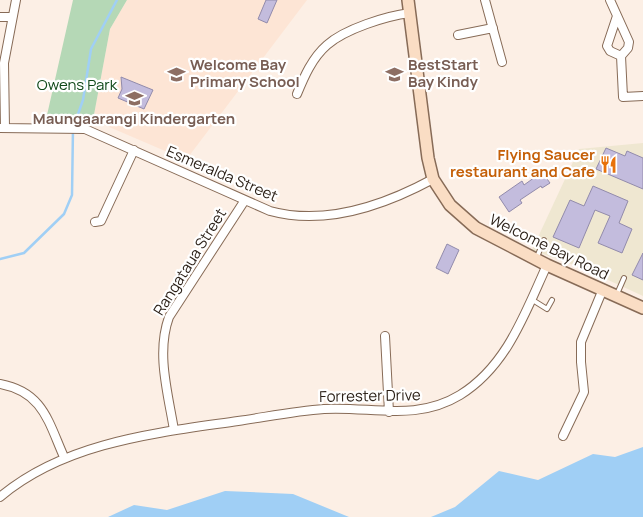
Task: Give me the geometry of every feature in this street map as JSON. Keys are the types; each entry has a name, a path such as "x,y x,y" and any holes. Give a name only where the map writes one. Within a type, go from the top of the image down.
{"main road":[{"name":"Welcome Bay Road","path":"408,0 428,158 433,180 450,205 476,228 535,260 643,308"}],"street":[{"path":"2,128 4,63 16,0"},
{"path":"485,0 502,62"},
{"path":"610,0 629,42 628,48 621,56 623,97 643,96"},
{"path":"297,94 307,70 327,45 350,31 410,13"},
{"path":"617,16 607,46 610,51 621,56"},
{"path":"0,17 12,17"},
{"path":"458,36 493,28"},
{"name":"Esmeralda Street","path":"2,128 85,130 245,200 284,215 326,214 389,201 433,180"},
{"path":"95,222 101,222 134,150"},
{"name":"Rangataua Street","path":"174,430 162,354 163,334 169,317 245,200"},
{"name":"Forrester Drive","path":"0,497 26,477 64,457 82,451 174,430 324,409 389,412 419,411 441,404 460,395 481,379 502,356 546,265"},
{"path":"563,436 584,392 580,362 581,342 603,290"},
{"path":"385,336 389,412"},
{"path":"0,384 14,386 29,394 41,406 64,457"}],"lane":[{"path":"535,260 544,240"},
{"path":"616,296 624,278"},
{"path":"531,299 547,309 552,300"}],"shaded area":[{"name":"Welcome Bay Primary School","path":"127,0 307,0 186,160 93,120 110,29"},
{"path":"643,143 643,296 582,268 532,250 579,149"}],"green space":[{"name":"Owens Park","path":"73,0 127,0 110,29 93,120 47,115"}],"water":[{"path":"643,447 643,517 431,517 455,507 499,471 538,480 593,454 615,457"},
{"path":"225,491 293,494 349,517 108,517 134,505 167,510"}],"building":[{"path":"266,0 277,0 267,23 258,19"},
{"path":"121,77 153,90 144,109 118,98 122,89"},
{"path":"606,148 625,156 627,151 643,158 643,189 596,169"},
{"path":"542,172 550,183 542,188 541,186 520,200 522,203 509,212 499,197 522,181 524,185"},
{"path":"593,186 628,201 619,223 632,229 622,253 598,243 610,216 595,210 579,248 553,237 570,200 584,206"},
{"path":"447,244 459,250 448,274 436,268"},
{"path":"643,253 643,280 632,275"}],"waterway":[{"path":"0,259 24,253 64,214 72,195 73,128 83,100 91,49 117,0"}],"place":[{"name":"Welcome Bay Primary School","path":"176,74"},
{"name":"BestStart Bay Kindy","path":"394,74"},
{"name":"Maungaarangi Kindergarten","path":"134,98"},
{"name":"Flying Saucer restaurant and Cafe","path":"609,164"}]}
